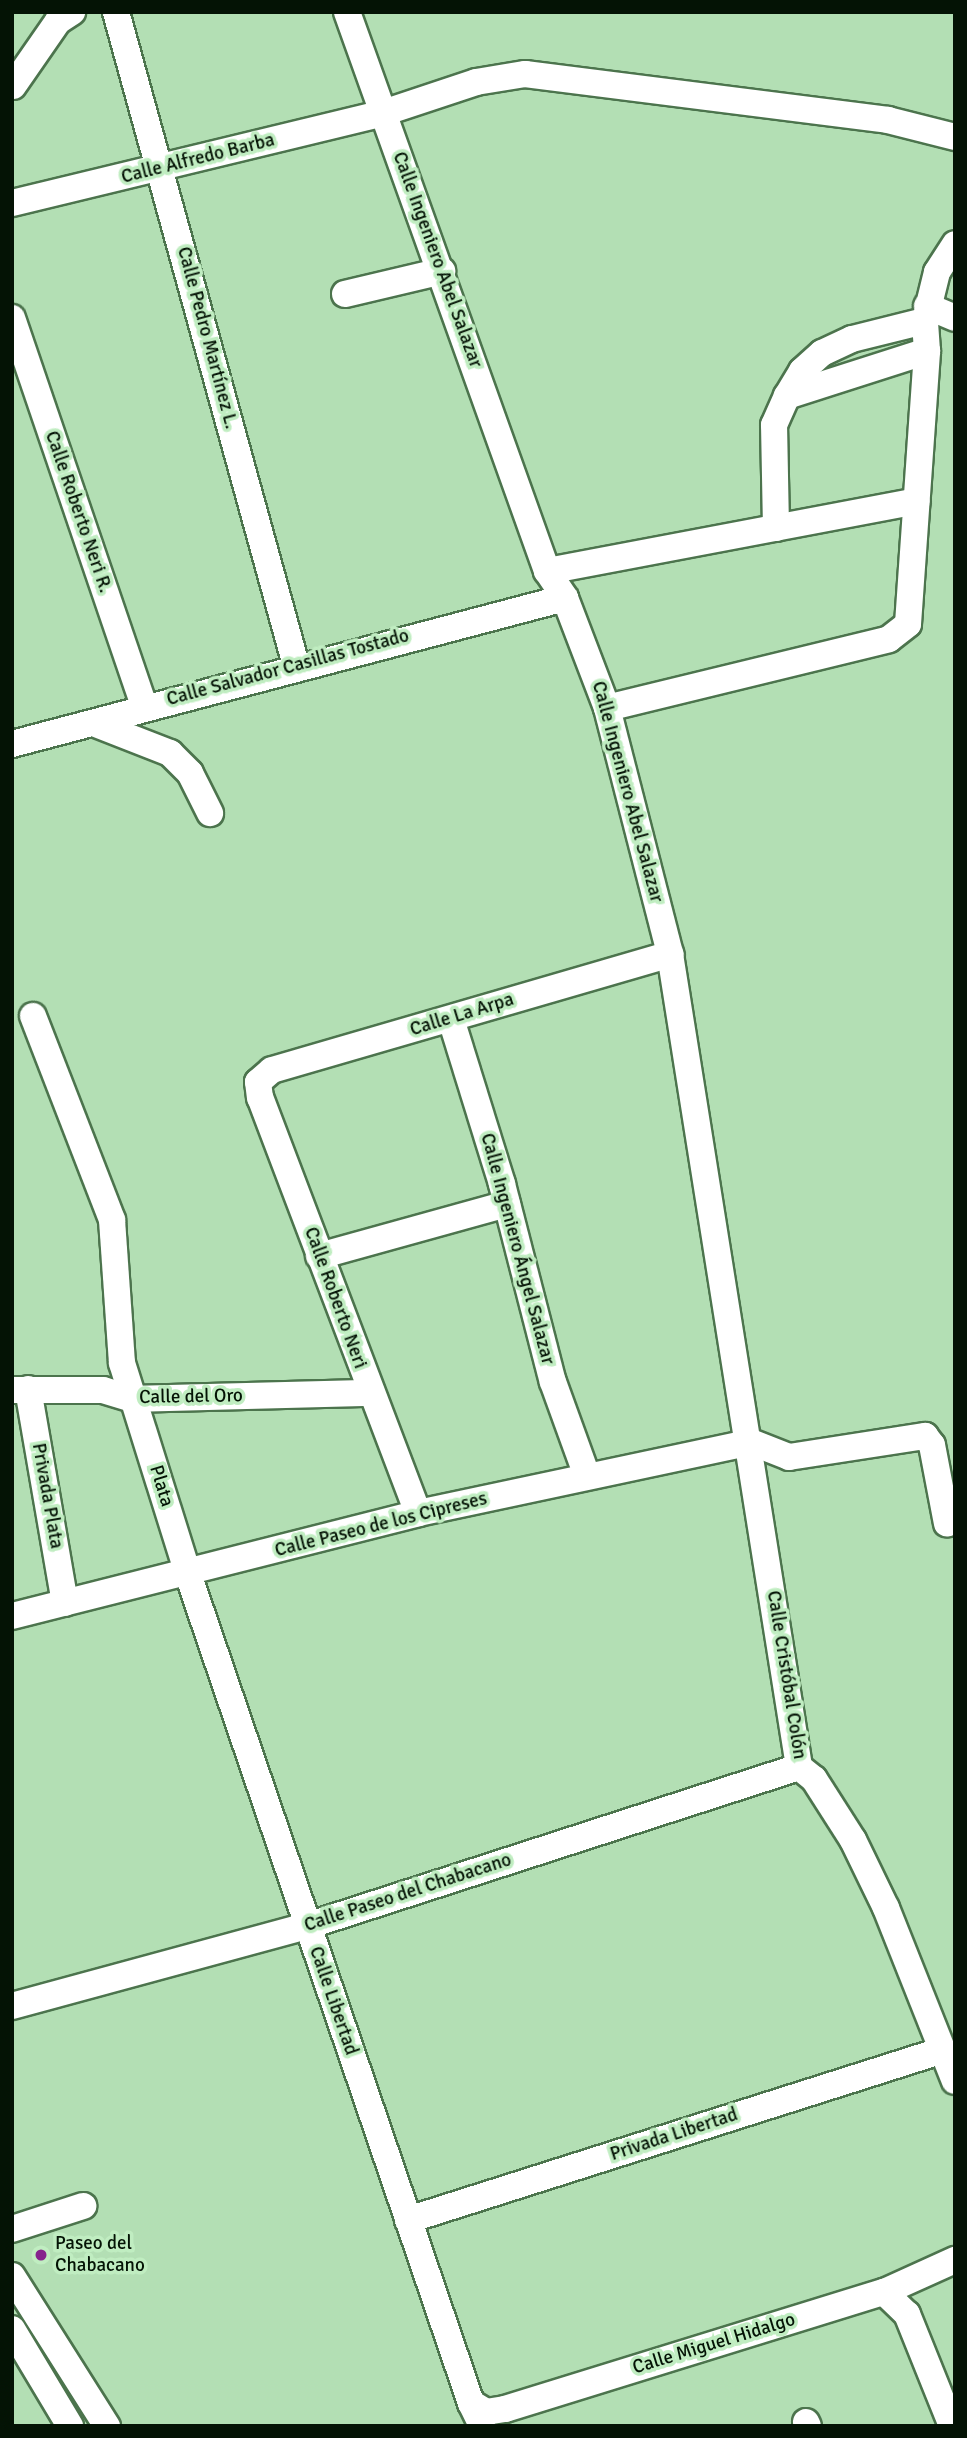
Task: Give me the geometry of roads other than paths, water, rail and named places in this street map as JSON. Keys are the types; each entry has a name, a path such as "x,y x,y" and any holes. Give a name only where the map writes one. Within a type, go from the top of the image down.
{"street":[{"path":"13,86 58,21 72,12"},
{"name":"Calle Pedro Martínez L.","path":"116,12 296,665"},
{"name":"Calle Ingeniero Abel Salazar","path":"347,12 442,271 547,571 565,598 607,708 670,954 751,1442"},
{"name":"Calle Alfredo Barba","path":"12,203 383,113 476,82 525,74 888,120 955,137"},
{"path":"607,708 889,639 908,624 927,351 926,313 937,272 955,244"},
{"path":"345,294 442,271"},
{"path":"776,528 774,425 802,371 822,353 852,339 926,313 955,318"},
{"name":"Calle Roberto Neri R.","path":"12,318 144,706"},
{"path":"787,396 927,351"},
{"path":"547,571 916,501"},
{"name":"Calle Salvador Casillas Tostado","path":"12,744 296,665 565,598"},
{"path":"93,723 170,753 190,773 210,813"},
{"name":"Calle La Arpa","path":"258,1082 272,1070 670,954"},
{"name":"Plata","path":"33,1016 113,1220 122,1363 188,1574"},
{"name":"Calle Ingeniero Ángel Salazar","path":"452,1019 507,1204 553,1382 587,1476"},
{"name":"Calle Roberto Neri","path":"258,1082 260,1098 370,1393 418,1513"},
{"path":"320,1256 507,1204"},
{"name":"Calle del Oro","path":"20,1390 103,1390 133,1399 370,1393"},
{"name":"Privada Plata","path":"20,1390 65,1603"},
{"path":"751,1442 789,1457 925,1436 932,1445 947,1524"},
{"name":"Calle Paseo de los Cipreses","path":"12,1616 188,1574 418,1513 751,1442"},
{"name":"Calle Cristóbal Colón","path":"751,1442 799,1767 814,1779 853,1840 886,1908 940,2051 955,2081"},
{"name":"Calle Libertad","path":"188,1574 476,2414"},
{"name":"Calle Paseo del Chabacano","path":"12,2006 307,1926 799,1767"},
{"name":"Privada Libertad","path":"408,2220 940,2051"},
{"path":"12,2229 83,2206"},
{"name":"Calle Miguel Hidalgo","path":"476,2414 505,2409 884,2292 955,2260"},
{"path":"12,2276 107,2426"},
{"path":"884,2292 907,2315 952,2426"},
{"path":"12,2329 70,2426"}],"place":[{"name":"Paseo del Chabacano","path":"41,2255"}]}
